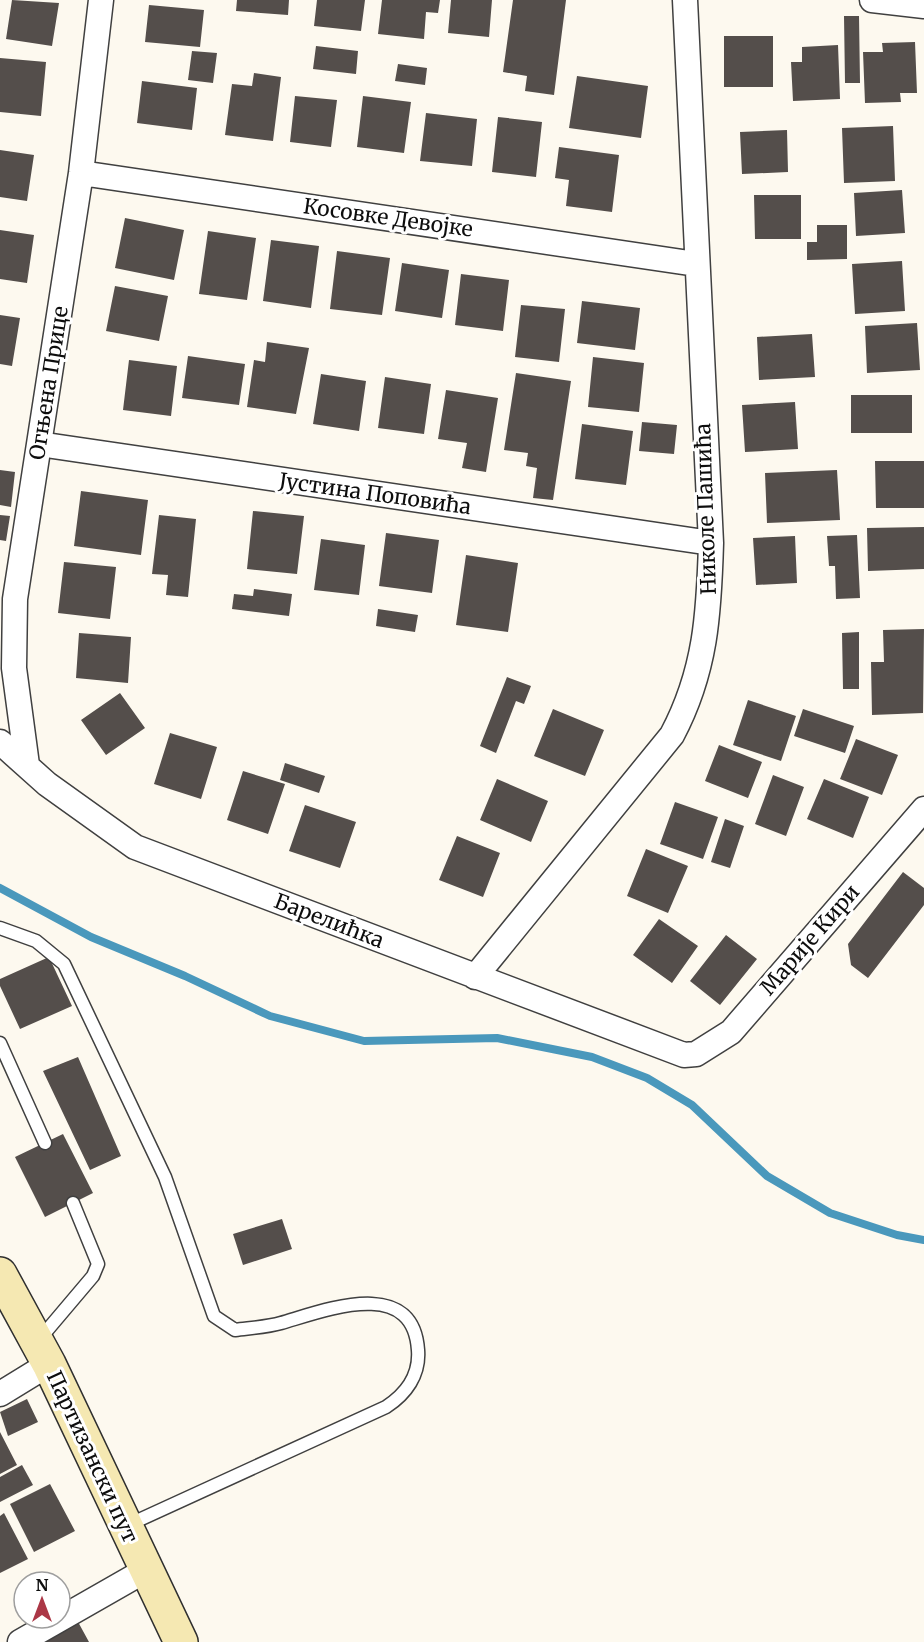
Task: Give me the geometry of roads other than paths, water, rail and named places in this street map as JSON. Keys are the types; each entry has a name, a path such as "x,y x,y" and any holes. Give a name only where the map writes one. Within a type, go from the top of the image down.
{"main road":[{"name":"Партизански пут","path":"0,1274 43,1353 181,1642"}],"street":[{"name":"Огњена Прице","path":"27,765 7,604 39,444 81,173 102,0"},
{"name":"Николе Пашића","path":"475,977 672,735 694,688 703,654 709,604 711,543 685,0"},
{"path":"872,0 924,6"},
{"name":"Косовке Девојке","path":"81,173 696,264"},
{"name":"Јустина Поповића","path":"39,444 711,543"},
{"name":"Барелићка","path":"0,742 47,784 135,847 684,1055"},
{"name":"Марије Кири","path":"684,1055 696,1054 731,1032 924,809"},
{"path":"0,1394 43,1353"},
{"path":"20,1642 146,1569"}],"lane":[{"path":"0,928 36,941 64,964 165,1177 214,1316 235,1330 279,1323 330,1307 365,1303 379,1304 404,1317 418,1342 417,1367 413,1380 406,1391 386,1407 124,1526"},
{"path":"0,1043 45,1143"},
{"path":"43,1353 93,1276 98,1264 73,1203"}],"waterway":[{"path":"0,888 91,937 185,976 270,1016 364,1041 497,1038 592,1057 647,1078 692,1105 767,1176 830,1213 897,1235 924,1240"}]}
